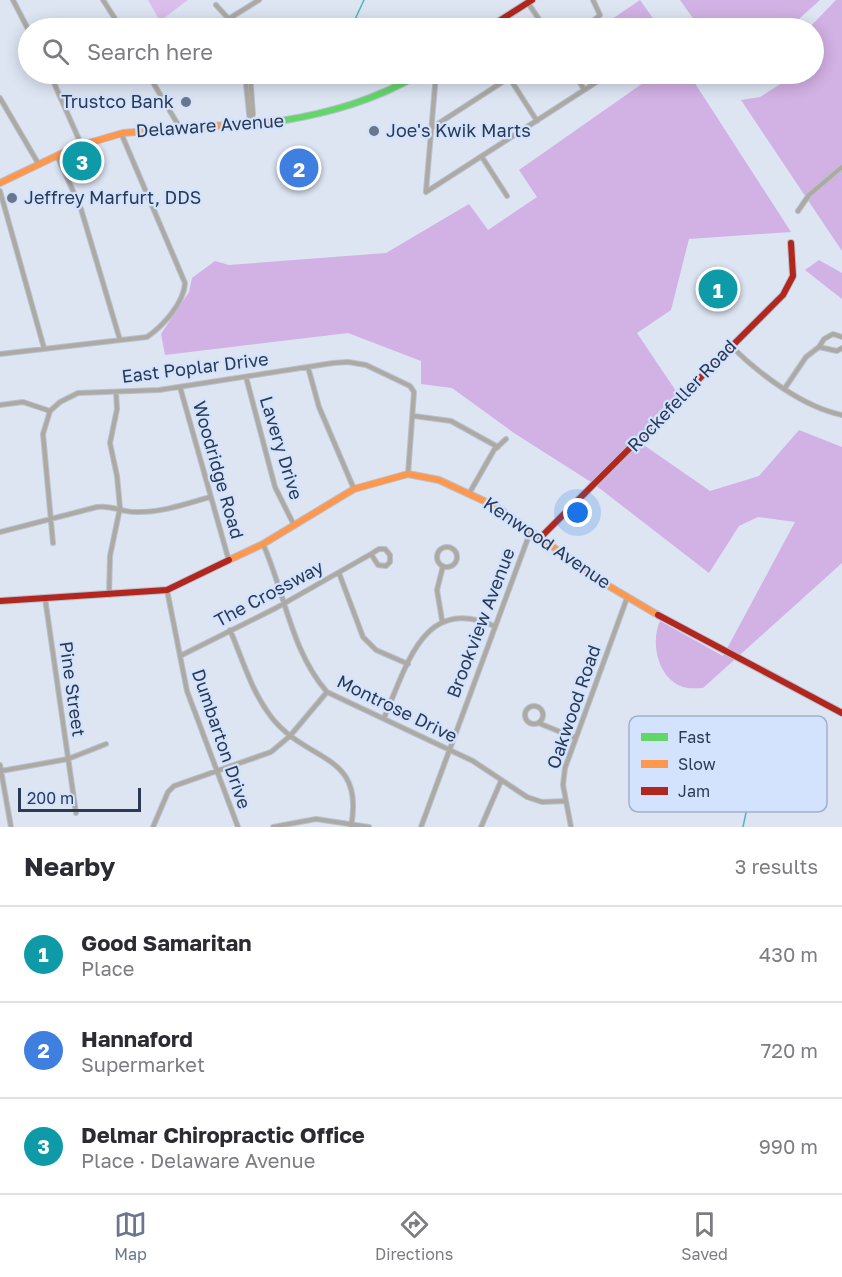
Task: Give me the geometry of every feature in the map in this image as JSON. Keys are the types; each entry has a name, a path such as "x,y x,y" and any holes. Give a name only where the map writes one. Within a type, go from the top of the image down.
{"street":[{"path":"13,0 22,18"},
{"path":"103,0 115,18"},
{"path":"216,5 230,18 260,0"},
{"path":"593,0 600,12 598,18"},
{"path":"504,18 530,1 539,18"},
{"path":"54,84 81,145"},
{"path":"154,84 180,128"},
{"path":"246,84 250,124"},
{"path":"250,124 253,114 251,84"},
{"name":"Delaware Avenue","path":"0,183 81,145 122,133 298,119 341,111 403,84"},
{"path":"435,84 426,192 592,84"},
{"path":"432,128 495,84"},
{"path":"514,84 537,121"},
{"path":"581,84 584,89"},
{"path":"0,98 38,164"},
{"path":"0,354 147,337 156,330 183,294 184,282 122,133"},
{"path":"57,155 81,208 120,340"},
{"path":"482,157 507,196"},
{"path":"798,211 809,195 842,167"},
{"path":"0,191 44,348"},
{"name":"Rockefeller Road","path":"541,537 789,287 794,273 791,243"},
{"path":"785,388 806,357 819,347 824,339 832,334 842,337"},
{"path":"731,346 752,367 816,408 842,415"},
{"path":"819,347 837,351 842,348"},
{"name":"East Poplar Drive","path":"50,411 60,402 78,393 180,387 308,367 356,363 410,386 414,392 414,416"},
{"path":"308,367 319,407 354,489"},
{"name":"Lavery Drive","path":"246,377 275,487 294,525"},
{"name":"Woodridge Road","path":"180,387 229,561"},
{"path":"109,595 110,556 120,507 117,476 110,443 117,409 116,392"},
{"path":"0,405 23,402 50,411 43,444 53,543"},
{"path":"408,474 414,416 451,421 498,447"},
{"path":"470,493 482,469 506,439"},
{"name":"Kenwood Avenue","path":"0,601 167,590 263,544 354,489 408,474 426,477 470,493 531,530 627,598 842,713"},
{"path":"0,532 97,507 120,507 132,512 146,512 210,497"},
{"name":"Brookview Avenue","path":"421,827 531,530"},
{"name":"Montrose Drive","path":"263,544 304,659 327,692 448,749 534,800 566,801"},
{"path":"442,620 437,590 443,566 438,559 438,552 445,546 452,547 456,553 456,562 452,566 443,566"},
{"path":"385,549 390,555 390,562 382,566 370,554 385,549"},
{"name":"The Crossway","path":"180,656 285,602 370,554"},
{"path":"339,572 363,637 376,650 408,664"},
{"name":"Dumbarton Drive","path":"167,590 187,691 214,771 238,827"},
{"name":"Pine Street","path":"45,598 76,813"},
{"name":"Oakwood Road","path":"571,827 563,776 627,598"},
{"path":"384,718 408,664 428,631 442,620 460,616 472,617 494,626"},
{"path":"230,630 263,705 290,736 335,763 345,773 354,794 352,825"},
{"path":"153,827 168,792 174,786 266,755 290,736 327,692"},
{"path":"542,724 543,717 540,707 527,707 527,722 542,724 575,738"},
{"path":"1,771 68,759 106,744"},
{"path":"0,765 11,827"},
{"path":"481,827 501,781"},
{"path":"273,827 302,820 369,827"}],"shaded area":[{"path":"148,0 188,0 164,18 158,18"},
{"path":"640,0 653,18 613,18"},
{"path":"680,0 820,0 800,18 693,18"},
{"path":"836,0 842,0 842,251 741,100 760,97 780,84 824,84 824,18 819,18"},
{"path":"642,84 695,84 791,232 689,239 671,310 637,333 680,397 638,441 710,491 759,476 799,430 842,447 842,563 703,688 683,687 674,683 667,676 658,659 656,649 660,621 723,656 795,522 758,517 739,526 709,573 594,484 514,433 452,388 421,384 421,361 348,333 165,355 161,334 189,292 192,278 215,261 229,265 386,253 469,204 488,230 537,197 519,170"},
{"path":"819,260 842,273 842,299 805,270"}],"waterway":[{"path":"356,18 364,0"},
{"path":"743,827 746,812"}],"traffic: fast":[{"path":"280,121 352,104 401,84"}],"traffic: slow":[{"path":"0,183 75,147 123,133 280,121"},
{"path":"229,560 263,544 354,489 408,474 439,480 497,507 602,582 658,615"}],"traffic: jam":[{"path":"504,18 532,0"},
{"path":"541,537 783,295 793,276 791,243"},
{"path":"0,601 167,590 229,560"},
{"path":"658,615 842,713"}],"place":[{"name":"Trustco Bank","path":"186,102"},
{"name":"Joe's Kwik Marts","path":"374,131"},
{"name":"Delmar Chiropractic Office","path":"82,161"},
{"name":"Hannaford","path":"299,168"},
{"name":"Jeffrey Marfurt, DDS","path":"12,198"},
{"name":"Good Samaritan","path":"718,289"}]}
